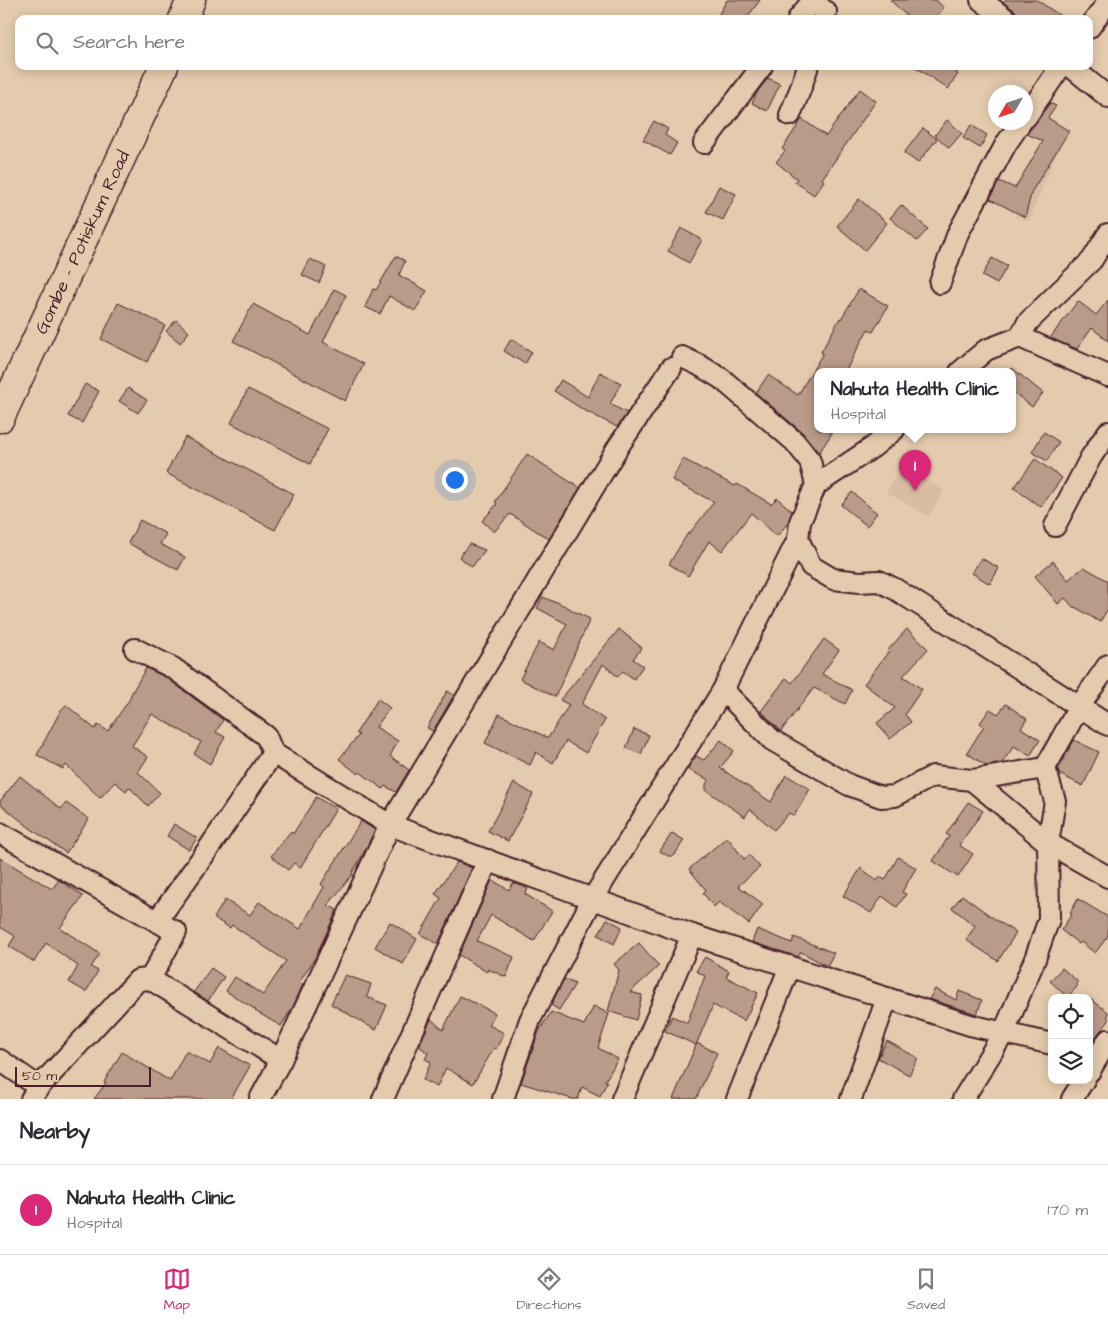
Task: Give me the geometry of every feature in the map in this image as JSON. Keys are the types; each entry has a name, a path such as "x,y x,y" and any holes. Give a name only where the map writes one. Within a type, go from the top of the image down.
{"main road":[{"path":"184,15 190,0"},
{"name":"Gombe - Potiskum Road","path":"0,418 162,70"}],"street":[{"path":"801,15 812,0 826,12 825,15"},
{"path":"980,0 1001,15"},
{"path":"1093,23 1108,2"},
{"path":"704,143 759,70"},
{"path":"790,115 807,70"},
{"path":"1033,107 1059,70"},
{"path":"1075,70 1108,97"},
{"path":"940,283 958,233 1006,144 1016,130"},
{"path":"965,368 986,350 1020,337 1028,322 1100,263 1108,234"},
{"path":"1020,337 1108,376"},
{"path":"260,1099 281,1060 390,824 618,447 677,363 700,365 722,379 795,442 810,461 816,485"},
{"path":"1055,526 1091,457 1108,432"},
{"path":"503,1099 530,1020 593,898 723,690 798,539 800,522 816,485 873,447 890,433"},
{"path":"798,539 811,566 833,579 860,582 879,581 895,589 1108,725"},
{"path":"135,649 173,668 266,736 273,753 390,824 692,935 970,1025 1048,1043"},
{"path":"963,1099 1003,1034 1049,918 1048,843 1055,801 1045,768 1080,707 1108,665"},
{"path":"723,690 772,740 849,785 881,797 896,796 934,776 972,780 1045,768"},
{"path":"156,921 209,848 273,753"},
{"path":"972,780 1048,843 1108,877"},
{"path":"0,833 176,932 150,979"},
{"path":"383,1099 488,860"},
{"path":"622,1099 692,935"},
{"path":"737,1099 790,966"},
{"path":"0,1060 35,1093 138,980 150,979 281,1060"},
{"path":"851,1099 887,998"},
{"path":"1093,1063 1099,1049"},
{"path":"1072,1099 1081,1084"}],"shaded area":[{"path":"1054,128 1064,135 1029,221 1015,217"},
{"path":"901,466 944,490 929,517 886,492"}],"building":[{"path":"727,0 760,0 749,15 718,15"},
{"path":"890,0 936,0 944,8 938,15 906,15"},
{"path":"1005,0 1037,0 1059,15 1017,15 1014,10 1003,2"},
{"path":"920,70 952,70 958,74 948,89"},
{"path":"768,78 780,84 767,111 752,103"},
{"path":"860,89 876,101 822,179 824,181 814,195 795,182 797,179 776,162 785,151 782,149 802,119 826,136"},
{"path":"1050,103 1056,106 1048,118 1069,131 1032,191 1025,217 990,199 999,181 1015,188 1043,141 1027,134 1030,130 1033,130 1033,126"},
{"path":"947,120 962,133 949,148 935,135"},
{"path":"654,121 668,129 665,135 677,143 670,155 643,140"},
{"path":"971,125 987,135 980,148 963,138"},
{"path":"923,128 937,139 918,163 904,153"},
{"path":"719,186 736,194 723,220 706,212"},
{"path":"859,199 887,223 865,250 837,226"},
{"path":"901,205 928,229 917,241 890,218"},
{"path":"681,228 702,240 689,263 668,251"},
{"path":"396,256 405,261 399,275 427,291 415,311 389,296 380,314 365,307 373,289 376,290"},
{"path":"992,258 1007,266 997,284 982,276"},
{"path":"310,259 326,267 319,283 302,275"},
{"path":"334,289 346,295 323,342 364,364 345,401 233,341 253,304 310,335"},
{"path":"859,289 888,306 873,332 868,329 847,368 814,368 823,353 821,352"},
{"path":"1108,300 1108,341 1092,328 1077,349 1050,338 1078,301 1096,315"},
{"path":"118,303 165,325 147,362 101,339"},
{"path":"176,320 189,332 180,343 166,331"},
{"path":"511,339 532,352 525,364 504,351"},
{"path":"814,368 814,433 832,433 819,453 803,433 756,393 768,375 798,395"},
{"path":"1016,371 1043,393 1032,407 1016,394"},
{"path":"600,372 621,383 610,404 627,413 617,427 582,409 554,391 561,380 588,397"},
{"path":"85,384 99,391 82,423 68,416"},
{"path":"128,388 147,400 138,413 119,401"},
{"path":"248,389 328,429 310,464 231,423"},
{"path":"1044,432 1059,442 1047,461 1032,452"},
{"path":"185,437 294,494 275,530 166,473"},
{"path":"527,454 580,488 549,539 510,514 494,532 482,521 497,504 495,502"},
{"path":"683,459 735,486 737,484 771,504 777,498 792,511 788,523 777,536 751,513 722,551 709,541 688,576 669,564 688,533 714,502 672,480"},
{"path":"1035,459 1062,478 1041,507 1014,488"},
{"path":"852,492 877,513 867,526 841,505"},
{"path":"140,520 166,534 160,544 185,557 178,570 128,543"},
{"path":"469,544 485,550 472,567 459,557"},
{"path":"981,558 999,568 990,584 972,573"},
{"path":"1053,561 1068,580 1084,567 1108,581 1108,608 1100,622 1074,608 1065,598 1058,604 1035,576"},
{"path":"543,597 590,619 555,697 520,679 539,642 554,650 567,624 537,608"},
{"path":"619,629 642,648 633,659 643,666 634,679 623,671 618,677 603,664 582,704 605,720 586,753 566,741 553,763 536,752 530,765 485,743 499,714 548,738 569,705 560,700"},
{"path":"907,629 928,649 903,676 922,689 905,714 911,722 890,739 877,723 895,708 864,684 888,650"},
{"path":"824,639 839,650 822,674 852,690 845,704 814,688 781,731 761,711 786,678 792,683"},
{"path":"146,668 167,678 223,720 216,732 225,737 210,764 194,754 201,742 152,714 132,746 148,757 138,772 160,793 148,806 129,787 126,791 115,782 100,798 66,765 63,769 37,755 61,710 66,705 95,729 98,725 108,731 131,697"},
{"path":"447,691 454,695 433,731 427,728"},
{"path":"378,699 390,708 376,727 398,741 390,756 409,770 396,792 385,786 383,789 360,772 358,774 339,759 359,735 356,733"},
{"path":"1006,704 1027,719 1021,728 1040,740 1030,756 1014,746 1002,763 986,766 967,753 984,726 980,723 990,709 998,714"},
{"path":"634,729 649,735 641,754 626,748"},
{"path":"721,740 734,751 720,768 771,802 786,775 810,789 794,816 789,813 774,830 750,809 745,817 706,790 706,784 709,780 687,769 696,756 704,760"},
{"path":"1074,740 1099,752 1083,786 1059,774 1058,769"},
{"path":"20,776 61,809 66,803 89,819 66,853 0,804 0,801"},
{"path":"514,783 533,794 508,841 488,831"},
{"path":"316,797 336,809 300,868 294,863 288,870 271,856 291,831 293,834"},
{"path":"968,802 983,811 959,845 973,854 958,877 933,861 949,836 946,834"},
{"path":"361,821 375,830 353,874 328,905 337,910 315,958 300,981 303,984 294,1005 281,1026 226,991 235,977 263,995 286,961 232,925 230,928 214,918 225,900 250,915 259,902 300,929 324,887 321,884"},
{"path":"174,824 197,838 189,850 167,836"},
{"path":"672,833 684,840 674,856 668,856 660,851"},
{"path":"727,837 744,859 749,855 760,867 738,886 763,904 749,924 719,902 714,907 703,893 706,890 689,869"},
{"path":"898,857 916,868 902,892 906,894 897,907 882,896 871,913 843,896 861,868 877,881 880,877 885,880"},
{"path":"0,858 52,889 59,880 83,896 60,928 100,954 91,967 98,971 86,992 69,982 78,966 46,943 34,962 9,946 15,936 0,927"},
{"path":"457,862 472,868 438,944 420,934 441,898 435,894"},
{"path":"492,880 509,890 513,883 528,889 525,894 552,911 534,941 491,915 477,941 514,957 506,977 488,969 487,972 459,955"},
{"path":"962,895 1016,933 998,961 966,940 975,926 952,908"},
{"path":"1078,899 1108,917 1108,936 1095,953 1081,942 1079,944 1061,930 1072,914 1070,913"},
{"path":"607,919 622,927 614,944 598,935"},
{"path":"390,922 417,939 403,964 375,947"},
{"path":"757,929 792,943 794,937 834,953 827,966 801,952 798,957 752,942"},
{"path":"639,943 659,966 630,992 642,995 636,1020 608,1011 619,970 614,964"},
{"path":"705,957 729,971 726,977 758,993 744,1021 713,1005 696,1045 665,1031 672,1016 687,1023 705,976 696,971"},
{"path":"211,968 224,977 208,1001 194,992"},
{"path":"1062,968 1077,981 1077,987 1070,994 1064,994 1050,981"},
{"path":"345,975 371,984 367,997 387,1005 376,1030 331,1004"},
{"path":"564,979 575,984 559,1010 551,1005"},
{"path":"935,989 956,1000 959,991 982,1000 977,1014 929,999"},
{"path":"460,996 495,1013 489,1025 504,1033 473,1084 446,1068 437,1087 423,1080 431,1062 425,1059 428,1053 419,1046 431,1019 443,1030"},
{"path":"1093,1001 1108,1012 1108,1022 1093,1041"},
{"path":"594,1006 609,1014 598,1048 618,1059 605,1081 607,1082 600,1096 582,1087 578,1099 572,1099 521,1083 539,1031 551,1012 584,1025"},
{"path":"887,1041 918,1058 909,1075 878,1058"},
{"path":"697,1043 717,1053 696,1099 673,1099"},
{"path":"219,1048 250,1066 231,1099 94,1099 106,1083 104,1082 122,1052 170,1081 186,1051 210,1064"}],"place":[{"name":"Nahuta Health Clinic","path":"915,491"}]}
